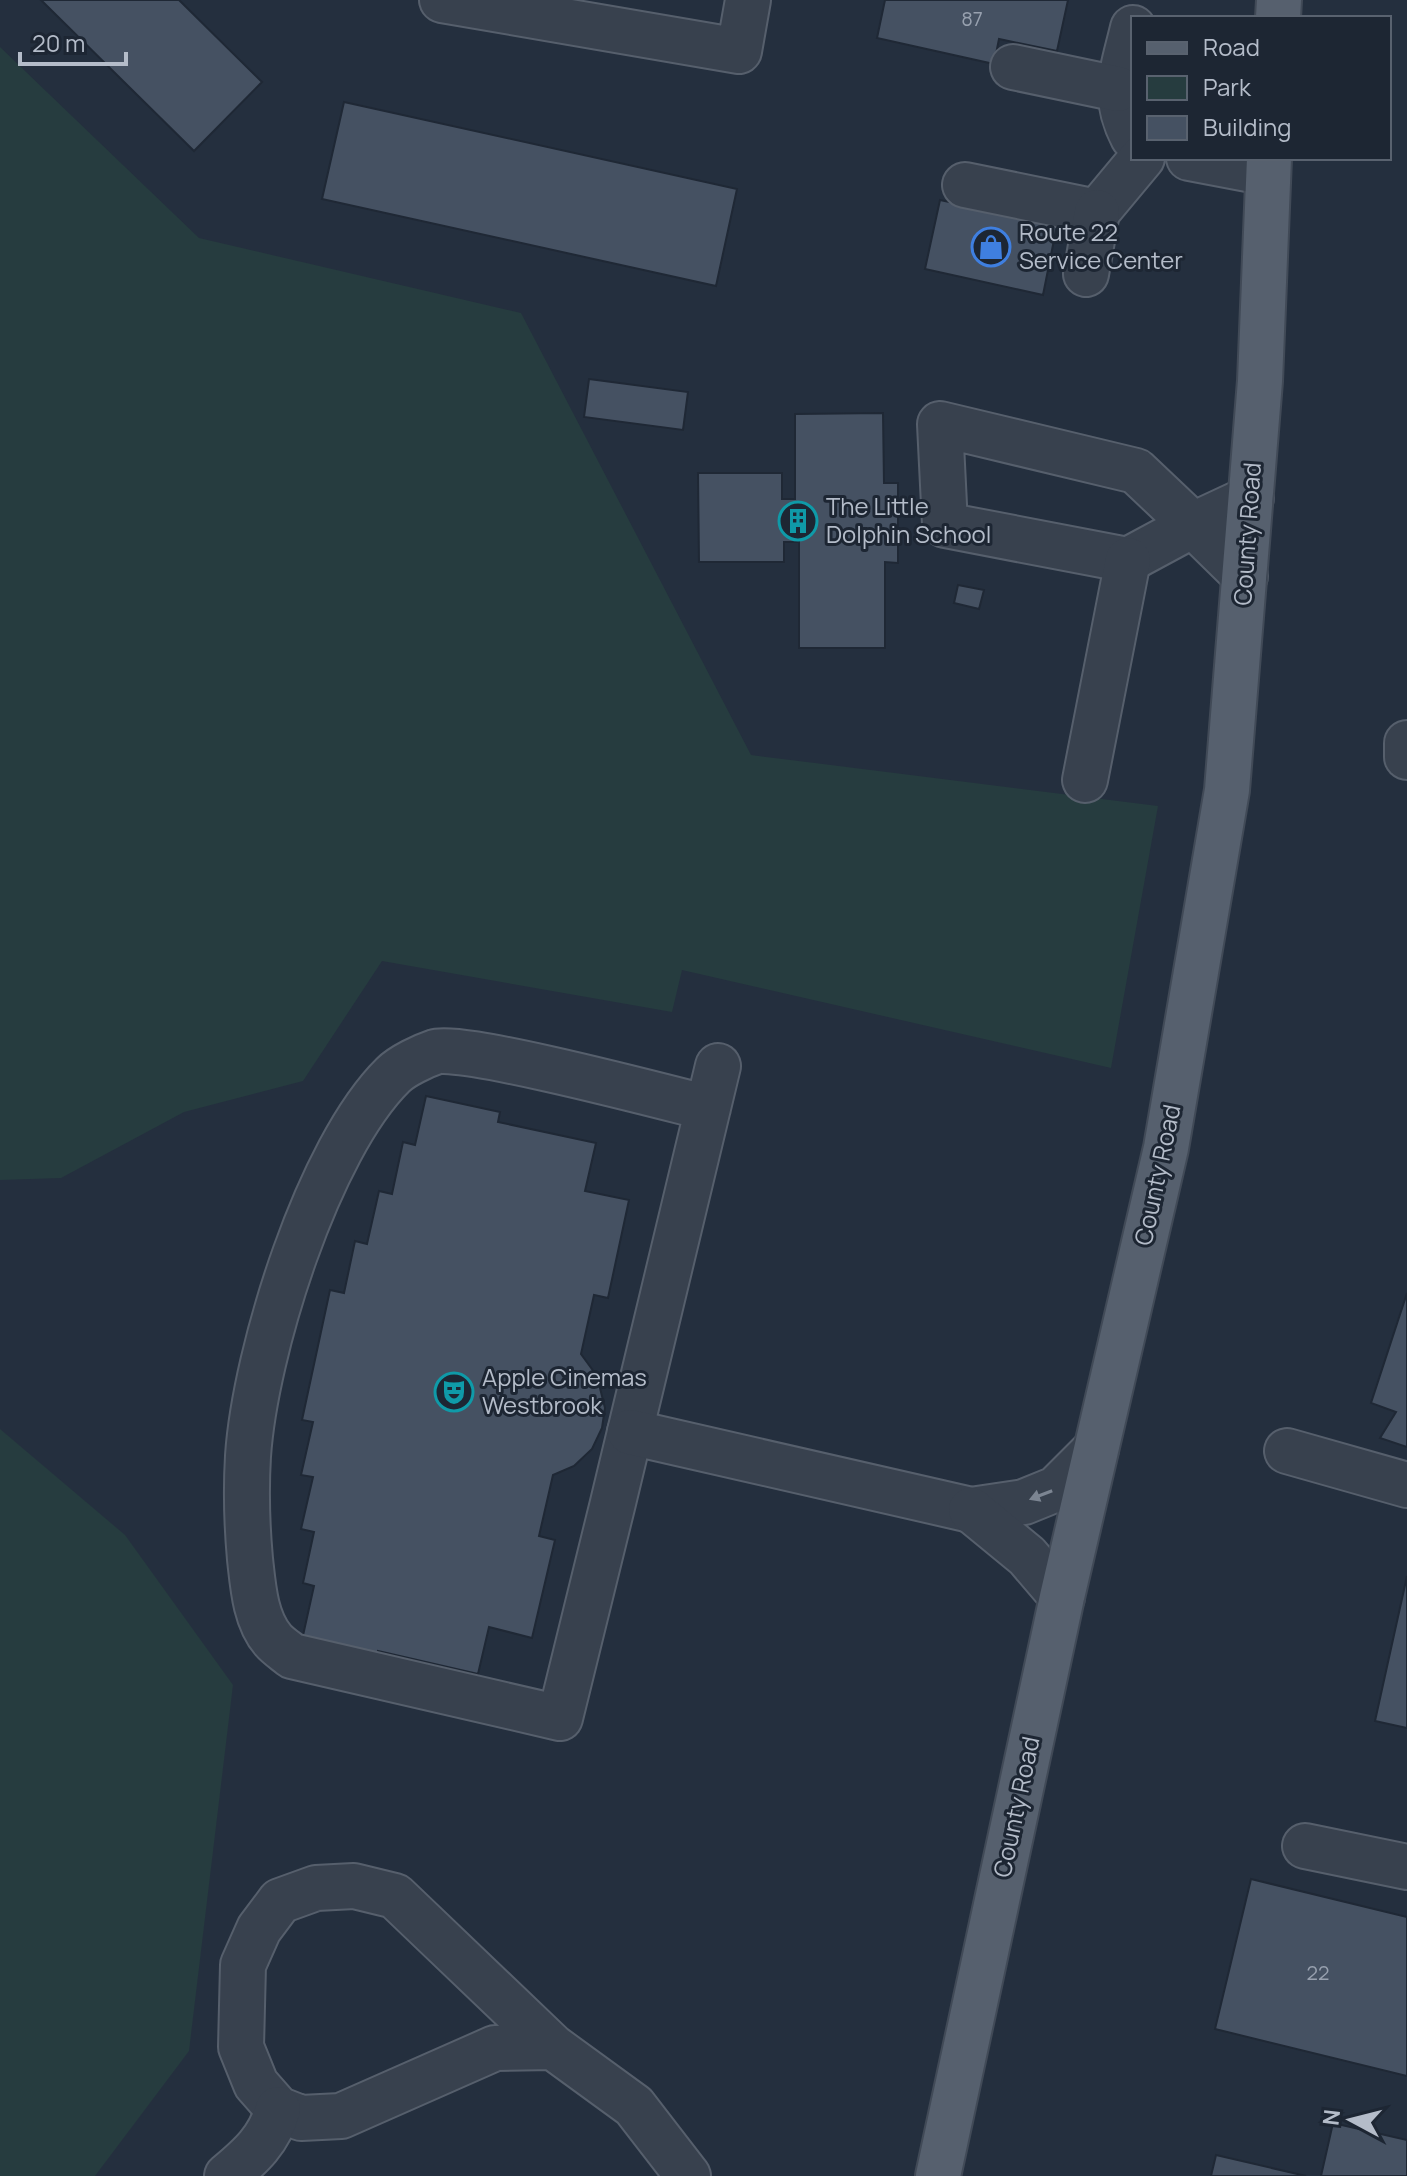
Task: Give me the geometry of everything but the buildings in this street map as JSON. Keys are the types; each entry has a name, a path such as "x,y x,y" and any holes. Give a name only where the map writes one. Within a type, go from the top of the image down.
{"main road":[{"name":"County Road","path":"938,2176 1062,1597 1166,1148 1227,790 1260,381 1268,166"}],"lane":[{"path":"442,0 739,51 748,0"},
{"path":"1131,36 1118,89 1120,113 1131,133"},
{"path":"1013,67 1118,89"},
{"path":"1086,274 1097,212 1140,160"},
{"path":"1209,160 1268,166"},
{"path":"965,185 1097,212"},
{"path":"1245,576 1193,525 1136,471 940,424 945,525 1128,560 1193,525 1251,498"},
{"path":"1085,780 1128,560"},
{"path":"1407,743 1407,757"},
{"path":"438,1050 514,1063 713,1087 630,1432 560,1718 292,1656 272,1639 255,1601 248,1540 248,1455 265,1359 284,1280 317,1199 361,1115 394,1073 438,1050"},
{"path":"630,1432 971,1510 1024,1502 1056,1489 1096,1449"},
{"path":"1287,1451 1407,1485"},
{"path":"971,1510 1027,1556 1062,1597"},
{"path":"1305,1846 1407,1867"},
{"path":"553,2047 495,2048 341,2116 301,2118 278,2109 256,2084 241,2047 243,1965 259,1929 280,1901 316,1888 354,1886 395,1896 553,2047 634,2106 688,2176"},
{"path":"227,2176 258,2150 272,2130 278,2109"}],"green space":[{"path":"0,47 199,238 521,313 751,755 1158,806 1111,1068 682,970 672,1012 382,961 303,1081 184,1112 61,1178 0,1180"},
{"path":"0,1429 125,1535 233,1685 189,2051 95,2176 0,2176"}],"place":[{"name":"Route 22 Service Center","path":"991,247"},
{"name":"The Little Dolphin School","path":"798,521"},
{"name":"Apple Cinemas Westbrook","path":"454,1392"}]}
